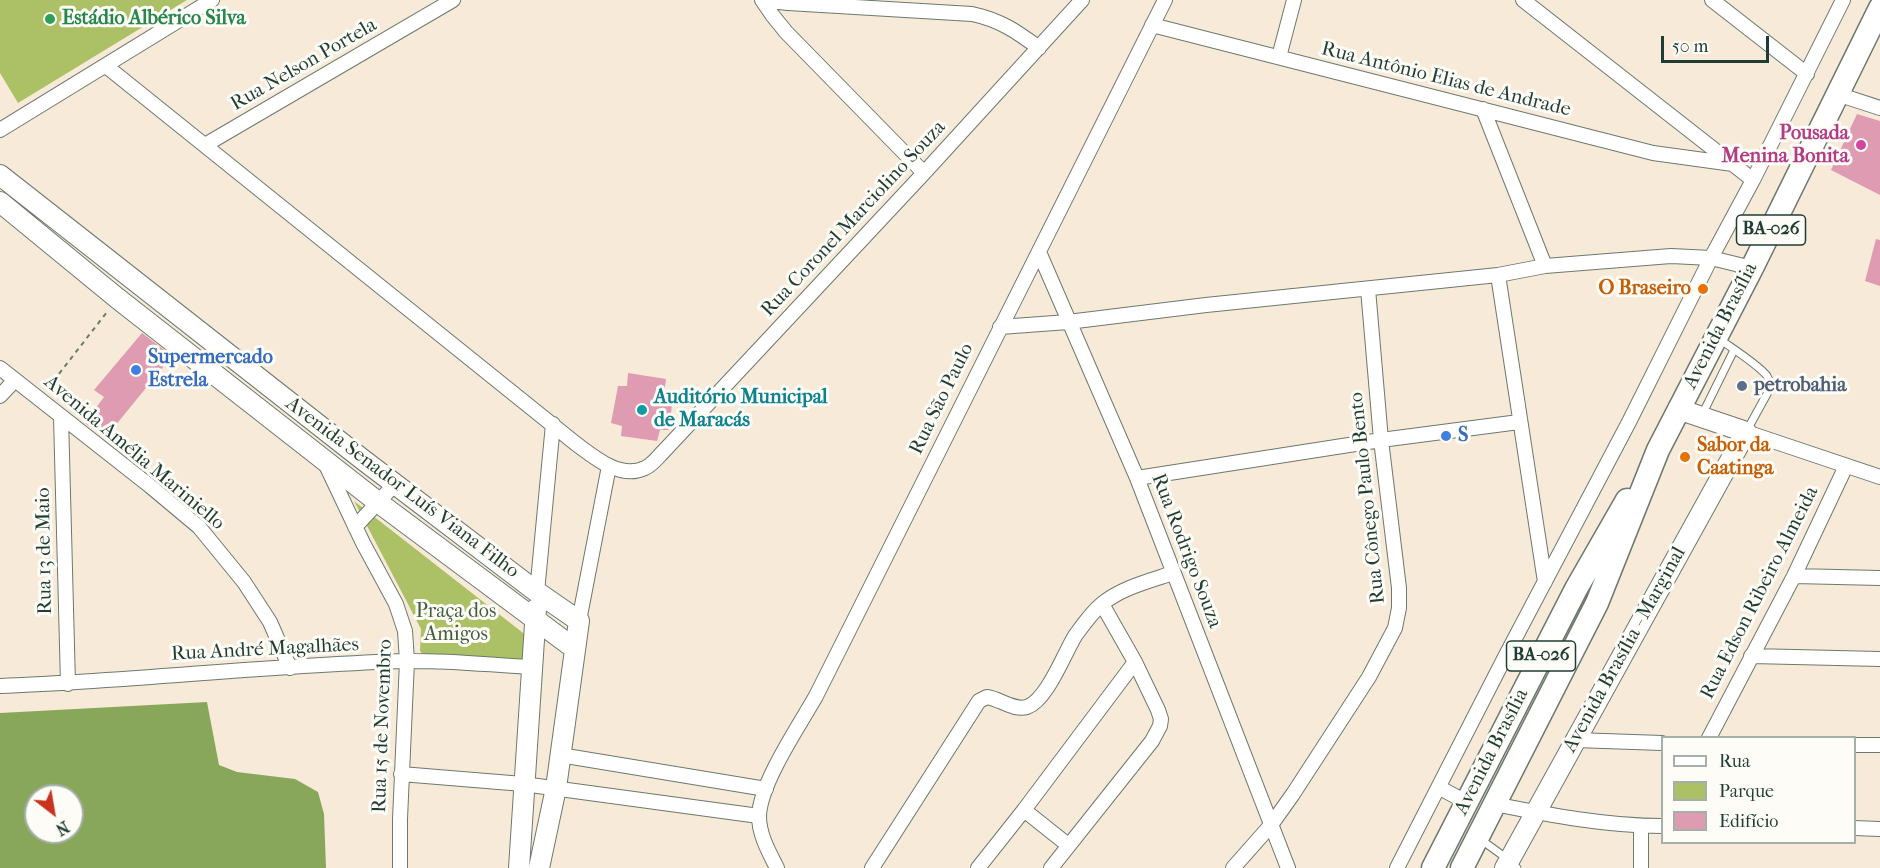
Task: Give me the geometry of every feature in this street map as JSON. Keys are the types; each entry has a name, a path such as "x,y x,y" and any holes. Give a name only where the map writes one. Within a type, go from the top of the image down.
{"main road":[{"name":"Avenida Brasília","path":"1462,868 1597,603 1658,450 1678,409 1725,343 1752,268 1880,8"},
{"name":"Avenida Senador Luís Viana Filho","path":"0,175 395,484 537,592 579,621"},
{"name":"Avenida Senador Luís Viana Filho","path":"0,202 117,298 379,503 575,649"},
{"path":"1678,409 1746,432"},
{"name":"Avenida Brasília - Marginal","path":"1510,865 1535,812 1746,432"},
{"name":"Avenida Brasília","path":"1433,868 1512,711 1608,530 1658,450"},
{"path":"519,868 537,592"},
{"path":"539,868 556,788 579,621"},
{"path":"1512,711 1536,722"}],"street":[{"path":"0,130 212,0"},
{"name":"Rua Nelson Portela","path":"205,145 453,0"},
{"path":"762,0 972,14 992,18 1009,26 1039,48"},
{"path":"762,0 786,32 924,173"},
{"name":"Rua Coronel Marciolino Souza","path":"609,466 624,471 635,471 644,469 652,463 924,173 1082,0"},
{"name":"Rua São Paulo","path":"759,816 773,772 816,696 1165,0"},
{"path":"1279,57 1293,0"},
{"path":"1523,0 1753,180"},
{"path":"1712,0 1807,74"},
{"path":"1397,868 1629,422 1710,258 1753,180 1843,0"},
{"name":"Rua Antônio Elias de Andrade","path":"1152,25 1653,153 1732,164"},
{"path":"106,66 582,448 609,466 579,621"},
{"path":"1837,94 1880,108"},
{"path":"1483,109 1545,266"},
{"name":"Rua Rodrigo Souza","path":"1039,252 1137,478 1288,868"},
{"path":"1000,327 1068,322 1206,305 1368,289 1498,274 1545,266 1671,256 1710,258 1752,268"},
{"path":"1498,274 1545,582"},
{"name":"Rua Cônego Paulo Bento","path":"1233,868 1270,825 1311,768 1363,686 1395,628 1400,608 1381,440 1368,289"},
{"name":"Avenida Amélia Mariniello","path":"0,368 199,527 223,554 255,598 270,622 290,668"},
{"path":"0,396 15,380"},
{"name":"Rua 13 de Maio","path":"61,417 68,684"},
{"path":"1137,478 1381,440 1519,422"},
{"path":"537,592 553,424"},
{"path":"1746,432 1880,477"},
{"name":"Rua 15 de Novembro","path":"324,460 401,617 407,643 401,774 400,868"},
{"name":"Rua Edson Ribeiro Almeida","path":"1710,736 1794,576 1846,466"},
{"path":"355,527 395,484"},
{"path":"872,868 975,705 987,697 1017,708 1031,705 1044,691 1088,619 1102,604 1134,587 1173,573"},
{"path":"1794,576 1880,578"},
{"path":"1051,868 1152,741 1160,726 1158,710 1135,662 1102,604"},
{"path":"1751,656 1880,659"},
{"name":"Rua André Magalhães","path":"0,686 68,684 407,661 533,667"},
{"path":"978,868 1135,662"},
{"path":"1575,740 1661,743"},
{"path":"1856,744 1880,745"},
{"path":"560,755 766,789"},
{"path":"401,774 523,784 759,816 766,848 777,868"},
{"path":"1440,788 1466,802"},
{"path":"1494,804 1535,812 1641,826 1661,826"},
{"path":"1024,810 1068,845"},
{"path":"1641,826 1641,868"},
{"path":"1856,828 1880,829"}],"lane":[{"path":"1701,416 1725,343 1762,371 1769,382 1767,394 1746,432"},
{"path":"1478,837 1510,865"}],"path":[{"path":"40,399 117,298"}],"green space":[{"path":"0,0 187,0 18,103 0,73"},
{"name":"Praça dos Amigos","path":"354,501 527,636 530,664 425,657 420,651 421,629"},
{"path":"207,702 219,765 237,772 295,779 318,792 324,814 326,868 0,868 0,713"}],"building":[{"name":"Pousada Menina Bonita","path":"1857,114 1880,121 1880,195 1831,170"},
{"path":"1876,239 1880,240 1880,286 1865,281"},
{"name":"Supermercado Estrela","path":"142,333 172,356 106,437 85,423 104,397 94,390"},
{"name":"Auditório Municipal de Maracás","path":"628,373 666,379 664,394 673,396 669,430 660,430 657,441 621,436 622,426 611,423 618,386 627,386"}],"place":[{"name":"Estádio Albérico Silva","path":"50,19"},
{"name":"Pousada Menina Bonita","path":"1861,145"},
{"name":"O Braseiro","path":"1703,289"},
{"name":"Supermercado Estrela","path":"136,370"},
{"name":"petrobahia","path":"1742,386"},
{"name":"Auditório Municipal de Maracás","path":"642,410"},
{"name":"S","path":"1446,436"},
{"name":"Sabor da Caatinga","path":"1685,457"}]}
